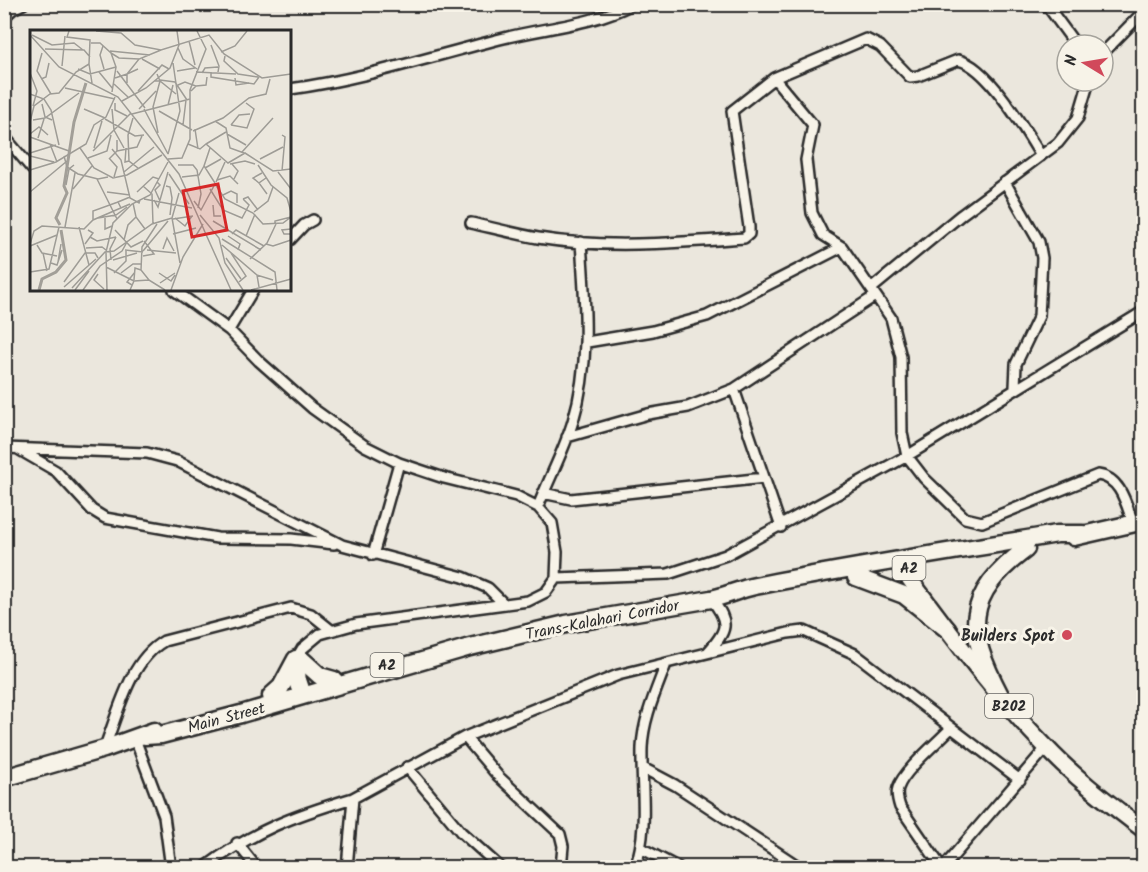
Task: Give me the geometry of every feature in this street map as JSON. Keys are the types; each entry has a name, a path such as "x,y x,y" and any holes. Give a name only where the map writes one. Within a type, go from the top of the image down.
{"highway":[{"name":"Trans-Kalahari Corridor","path":"302,693 470,647 566,624 734,595 751,587 1026,549 1138,522"},
{"name":"Trans-Kalahari Corridor","path":"734,595 753,597 1057,534 1083,534"},
{"path":"1000,695 979,652 976,638 977,610 988,585 998,571 1026,549"},
{"path":"856,577 904,595 947,629"},
{"name":"Trans-Kalahari Corridor","path":"302,693 334,680 420,656 450,648 470,647"},
{"path":"272,696 281,687 299,656 320,676 334,680"},
{"name":"Main Street","path":"140,737 161,735 302,693"},
{"name":"Main Street","path":"4,777 104,749 160,728 272,696 302,693"}],"main road":[{"name":"B202","path":"899,565 1000,695 1046,748 1143,830"}],"street":[{"path":"4,17 23,4"},
{"path":"291,89 427,58 506,37 580,23 614,13 632,4"},
{"path":"1046,4 1067,33"},
{"path":"1115,40 1143,11"},
{"path":"471,223 538,238 581,242 657,242 744,238 750,227 732,111 774,78 866,39 873,40 880,46 910,77 958,60 976,68 1014,113 1041,156"},
{"path":"774,78 813,125 806,160 813,213 823,235 842,248 891,318 901,357 902,433 907,456 924,478 973,522 982,522 1098,475 1114,482 1138,522"},
{"path":"567,437 648,414 688,407 734,389 873,293 1005,182 1058,143 1078,118 1085,93"},
{"path":"4,136 30,167"},
{"path":"1005,182 1040,242 1042,258 1039,316 1016,364 1016,387"},
{"path":"291,239 304,225 314,220"},
{"path":"538,507 567,437 580,392 587,342 581,242"},
{"path":"587,342 652,331 707,316 842,248"},
{"path":"175,291 229,330 259,361 312,408 365,446 399,463 444,478 516,496 538,507 552,523 557,552 556,578 546,592 528,601 331,630 320,634 299,656 302,693"},
{"path":"229,330 252,291"},
{"path":"556,578 668,574 726,555 907,456 1143,311"},
{"path":"734,389 780,527"},
{"path":"4,448 147,453 177,460 342,545 373,555 464,577 488,588 504,604"},
{"path":"16,448 56,471 92,510 105,518 217,538 291,538 342,545"},
{"path":"373,555 399,463"},
{"path":"543,493 571,499 764,478"},
{"path":"707,653 724,632 725,624 722,613 711,599"},
{"path":"104,749 140,663 150,649 164,641 291,608 311,614 331,630"},
{"path":"204,867 237,843 292,816 353,798 465,737 618,675 804,631 855,654 897,683 950,729 1020,780"},
{"path":"635,867 641,848 645,727 666,664"},
{"path":"950,729 905,777 898,788 900,807 942,867 1046,748"},
{"path":"140,737 164,816 171,867"},
{"path":"465,737 498,776 560,834 563,846 561,867"},
{"path":"407,767 461,832 501,867"},
{"path":"643,768 675,785 801,867"},
{"path":"347,867 353,798"},
{"path":"237,843 257,867"},
{"path":"641,848 679,867"}],"place":[{"name":"Builders Spot","path":"1067,635"}]}
